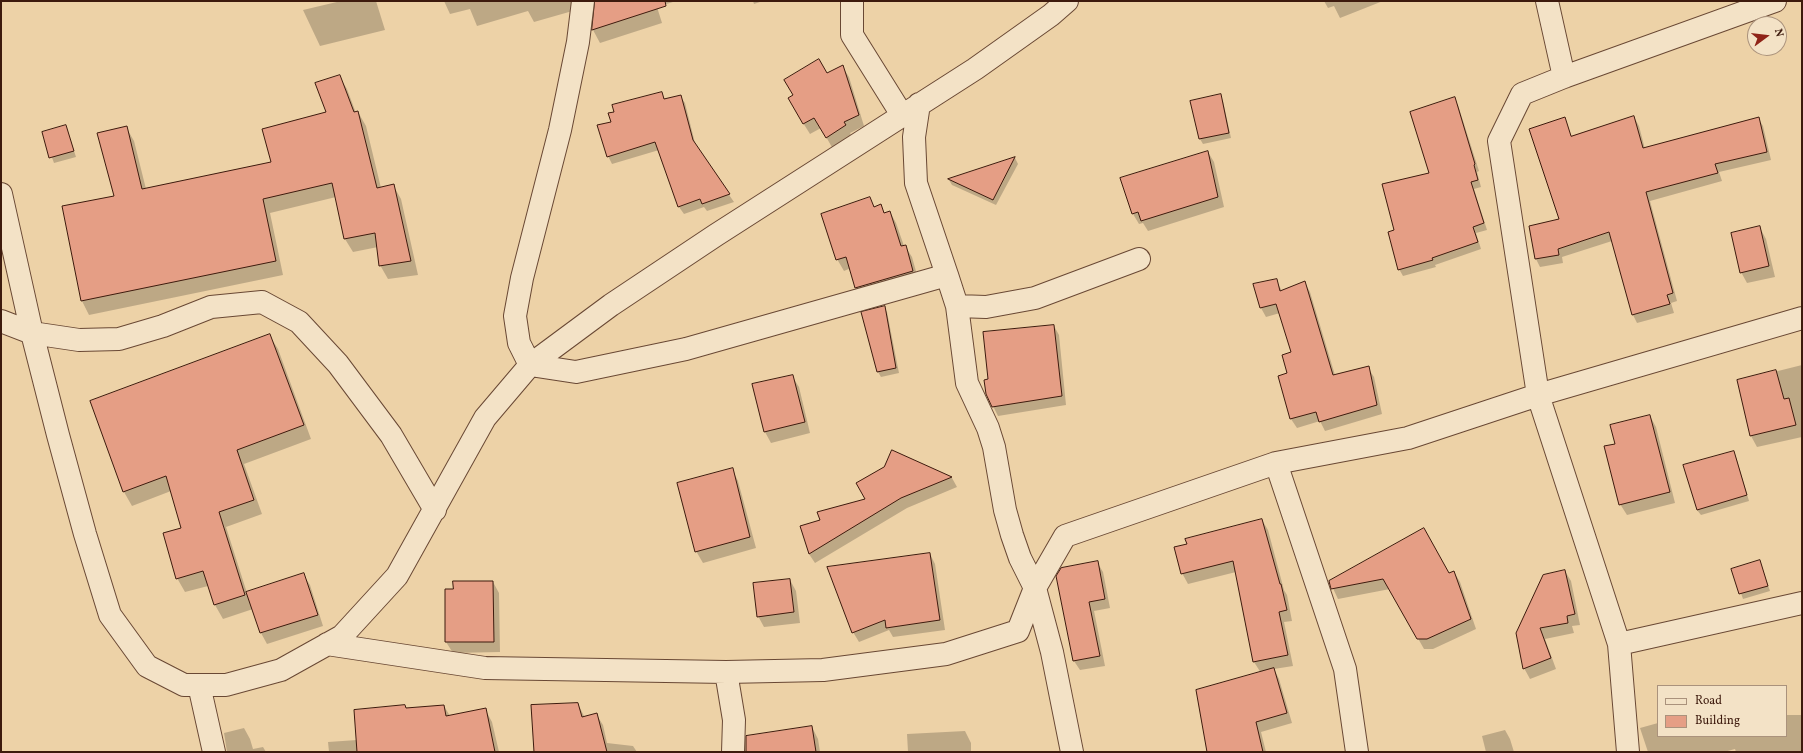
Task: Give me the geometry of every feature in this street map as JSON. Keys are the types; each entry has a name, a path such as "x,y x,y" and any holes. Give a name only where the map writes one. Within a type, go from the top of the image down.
{"street":[{"path":"530,365 519,343 515,316 522,278 560,130 578,42 583,1"},
{"path":"852,1 852,35 911,109 916,183 957,306 967,383 988,428 994,447 1005,510 1010,529 1020,558 1035,588 1052,652 1072,752"},
{"path":"1,194 32,333 85,534 110,615 146,666 184,685 226,685 281,670 342,636 397,576 485,418 530,365 617,300 911,109 976,69 1051,15 1066,1"},
{"path":"1547,1 1564,77"},
{"path":"1628,752 1619,644 1538,395 1499,141 1522,94 1564,77 1775,1"},
{"path":"957,306 986,307 1035,298 1140,259"},
{"path":"530,365 576,372 686,348 947,275"},
{"path":"1,321 32,333 79,340 119,339 163,326 211,307 262,302 299,322 338,364 391,435 435,510"},
{"path":"327,644 485,668 726,672 823,670 946,654 1018,631 1035,588 1065,536 1276,463 1408,438 1538,395 1802,318"},
{"path":"1276,463 1345,669 1357,752"},
{"path":"1619,644 1802,603"},
{"path":"726,672 734,720 733,752"},
{"path":"199,685 214,752"}],"building":[{"path":"595,1 665,1 666,6 592,30"},
{"path":"819,59 827,73 843,65 859,115 844,122 846,125 826,138 814,118 803,124 788,98 793,95 784,80"},
{"path":"340,75 354,112 358,111 377,188 394,184 411,261 379,266 375,233 344,239 332,183 263,199 276,261 81,301 62,206 114,196 97,133 127,126 142,189 271,162 262,129 326,112 315,83"},
{"path":"662,92 664,99 681,95 693,140 730,194 702,204 700,199 678,207 655,142 607,157 597,125 611,122 608,113 614,112 612,105"},
{"path":"1221,94 1229,133 1199,139 1190,101"},
{"path":"1455,97 1475,164 1478,180 1471,182 1484,223 1473,227 1478,242 1432,258 1433,260 1398,270 1388,232 1394,230 1382,184 1429,173 1410,112"},
{"path":"1634,116 1643,148 1759,117 1767,152 1715,164 1718,173 1646,192 1673,293 1667,295 1670,304 1632,315 1609,232 1558,249 1559,255 1535,259 1529,226 1559,219 1529,129 1565,117 1571,136"},
{"path":"66,125 74,151 49,158 42,132"},
{"path":"1208,151 1218,197 1141,221 1138,212 1132,214 1120,178"},
{"path":"1015,157 993,200 948,179"},
{"path":"870,197 874,207 881,204 884,213 890,211 901,246 906,245 913,271 855,288 846,257 836,260 821,214"},
{"path":"1760,226 1769,266 1740,273 1731,233"},
{"path":"1277,279 1280,291 1305,281 1333,375 1369,366 1377,405 1319,422 1316,412 1290,419 1278,376 1287,373 1282,355 1291,352 1276,304 1260,308 1253,284"},
{"path":"885,306 896,368 877,372 861,312"},
{"path":"1054,325 1062,396 992,407 986,394 984,380 988,379 983,332"},
{"path":"270,334 304,425 237,450 254,500 219,512 245,595 214,605 203,571 176,579 163,533 181,528 166,476 123,492 90,401"},
{"path":"1776,370 1784,399 1789,398 1796,425 1750,436 1737,380"},
{"path":"793,375 805,422 764,432 752,384"},
{"path":"1650,415 1670,492 1619,505 1604,446 1615,444 1610,425"},
{"path":"892,450 952,477 901,498 809,554 800,526 820,520 817,512 865,499 856,483 884,467"},
{"path":"1734,451 1747,495 1697,510 1683,465"},
{"path":"733,468 750,537 695,552 677,483"},
{"path":"1262,519 1287,610 1279,612 1288,655 1253,662 1233,561 1181,574 1174,547 1187,544 1185,539"},
{"path":"1424,528 1449,573 1454,571 1471,619 1427,639 1417,639 1383,579 1331,589 1329,581"},
{"path":"930,553 940,620 886,628 885,620 852,633 827,567"},
{"path":"1760,560 1768,586 1739,594 1731,569"},
{"path":"1098,561 1105,599 1089,602 1100,656 1073,661 1056,576 1061,568"},
{"path":"1565,570 1575,614 1567,616 1568,623 1540,628 1551,658 1523,669 1516,633 1543,575"},
{"path":"304,573 318,615 260,633 246,592"},
{"path":"790,579 794,612 757,617 753,583"},
{"path":"453,581 493,581 494,642 445,642 445,589 453,589"},
{"path":"1274,668 1287,713 1256,722 1263,752 1207,752 1196,690"},
{"path":"578,703 582,717 597,713 607,752 534,752 531,705"},
{"path":"405,705 406,708 444,705 446,716 486,708 495,752 357,752 354,710"},
{"path":"812,726 816,752 746,752 746,736"}]}
